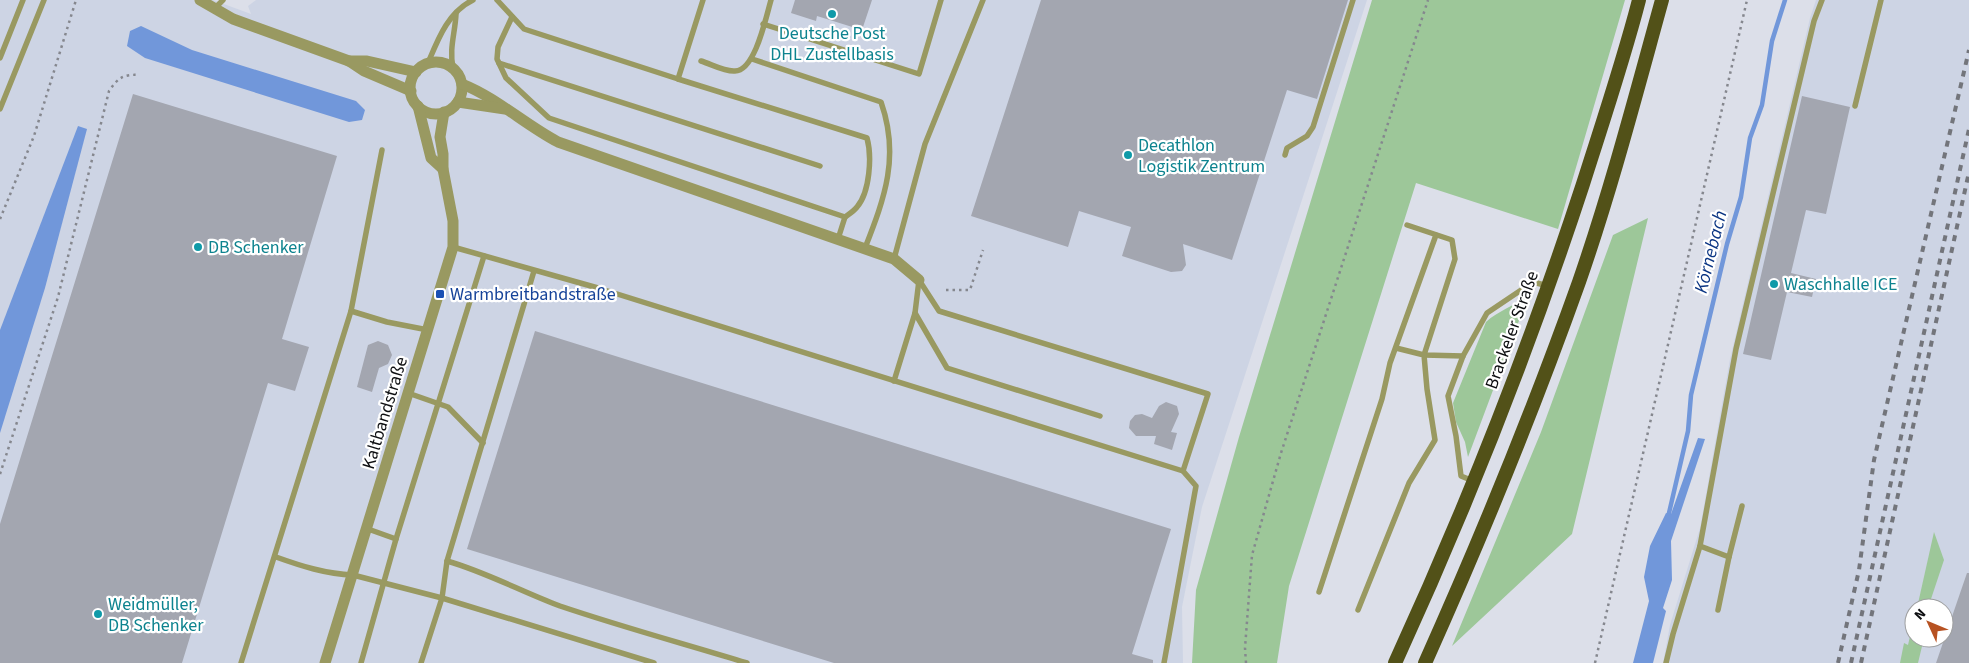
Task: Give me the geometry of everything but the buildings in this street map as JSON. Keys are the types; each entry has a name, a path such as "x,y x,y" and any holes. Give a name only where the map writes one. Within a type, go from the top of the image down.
{"highway":[{"path":"1425,663 1487,521 1576,289 1623,139 1662,0"},
{"name":"Brackeler Straße","path":"1395,663 1475,482 1548,286 1601,128 1638,2"}],"street":[{"path":"200,0 214,9 271,34 349,61 364,71 410,91"},
{"path":"349,61 367,61 416,72"},
{"path":"437,62 453,68 462,84 462,92 458,102 444,112 429,112 418,106 410,91 410,84 416,72 428,63 437,62"},
{"path":"462,84 495,100 505,109 558,142 894,259 919,280"},
{"path":"458,102 505,109"},
{"name":"Kaltbandstraße","path":"418,106 431,158 442,169"},
{"name":"Kaltbandstraße","path":"325,663 368,529 453,247 453,221 442,169 443,154 440,137 444,112"}],"lane":[{"path":"0,58 23,0"},
{"path":"0,109 44,0"},
{"path":"214,9 223,0"},
{"path":"428,63 443,27 473,0"},
{"path":"497,0 524,30 867,138 872,153 866,185 858,207 845,217 838,239"},
{"path":"678,79 703,0"},
{"path":"701,61 735,71 745,68 752,59 771,0"},
{"path":"763,24 919,74 941,0"},
{"path":"894,259 926,144 983,0"},
{"path":"1286,155 1288,148 1307,136 1313,127 1353,0"},
{"path":"1666,663 1700,546 1736,349 1812,31 1822,0"},
{"path":"1855,106 1881,0"},
{"path":"453,68 450,52 456,29 456,14"},
{"path":"512,16 498,47 499,62 506,78 549,118 845,217"},
{"path":"752,59 882,102 888,120 891,156 885,195 865,248"},
{"path":"499,62 820,166"},
{"path":"241,663 276,557 350,311 382,150"},
{"path":"1358,610 1409,483 1434,440 1424,355 1455,259 1452,240 1407,225"},
{"path":"1319,592 1382,399 1396,348 1436,235"},
{"path":"453,247 598,288 1183,471 1196,486 1164,663"},
{"path":"361,663 385,585 396,539 484,256"},
{"path":"422,663 442,598 447,560 534,271"},
{"path":"894,381 915,313 919,280"},
{"path":"919,280 939,310 1208,394 1183,471"},
{"path":"1475,482 1461,476 1448,396 1463,356 1487,313 1533,282 1548,286"},
{"path":"350,311 387,322 428,330"},
{"path":"915,313 947,368 1100,416"},
{"path":"1396,348 1424,355 1463,356"},
{"path":"408,393 448,407 483,443"},
{"path":"1718,610 1742,506"},
{"path":"368,529 396,539"},
{"path":"1700,546 1730,557"},
{"path":"276,557 338,574 353,574 385,585 442,598 654,663"},
{"path":"447,560 479,570 521,591 563,606 747,663"}],"path":[{"path":"0,219 34,136 76,0"},
{"path":"1246,663 1245,648 1252,555 1281,453 1428,0"},
{"path":"1595,663 1747,0"},
{"path":"0,474 58,297 109,91 117,80 126,74 139,75"},
{"path":"946,290 970,290 984,250"}],"shaded area":[{"path":"0,0 213,0 251,14 248,6 256,0 1367,0 1202,507 1182,607 1183,663 0,663"},
{"path":"1816,0 1969,0 1969,663 1663,663 1670,625 1700,528 1730,359 1810,18"}],"green space":[{"path":"1372,0 1625,0 1558,229 1416,183 1289,586 1277,663 1192,663 1196,590 1239,437"},
{"path":"1648,218 1572,534 1452,646 1541,432 1613,235"},
{"path":"1529,294 1468,457 1465,442 1456,422 1453,403 1486,322"},
{"path":"1934,532 1944,560 1931,598 1919,598"},
{"path":"1904,643 1904,648 1922,648 1918,663 1900,663"}],"water":[{"path":"141,26 192,50 356,101 365,110 362,120 349,122 145,58 127,46 130,31"},
{"path":"78,126 87,129 45,288 0,433 0,330"},
{"path":"1698,438 1705,439 1671,541 1672,580 1663,608 1666,611 1653,663 1633,663 1649,601 1644,577 1650,546 1666,513 1671,514"}],"waterway":[{"name":"Körnebach","path":"1669,513 1688,431 1691,395 1727,244 1741,197 1750,138 1762,105 1772,41 1785,0"}],"railway":[{"path":"1838,663 1859,570 1874,460 1969,50"},
{"path":"1851,663 1969,129"},
{"path":"1861,663 1969,172"}],"place":[{"name":"Deutsche Post DHL Zustellbasis","path":"832,14"},
{"name":"Decathlon Logistik Zentrum","path":"1128,155"},
{"name":"DB Schenker","path":"198,247"},
{"name":"Waschhalle ICE","path":"1774,284"},
{"name":"Warmbreitbandstraße","path":"440,294"},
{"name":"Weidmüller, DB Schenker","path":"98,614"}]}
